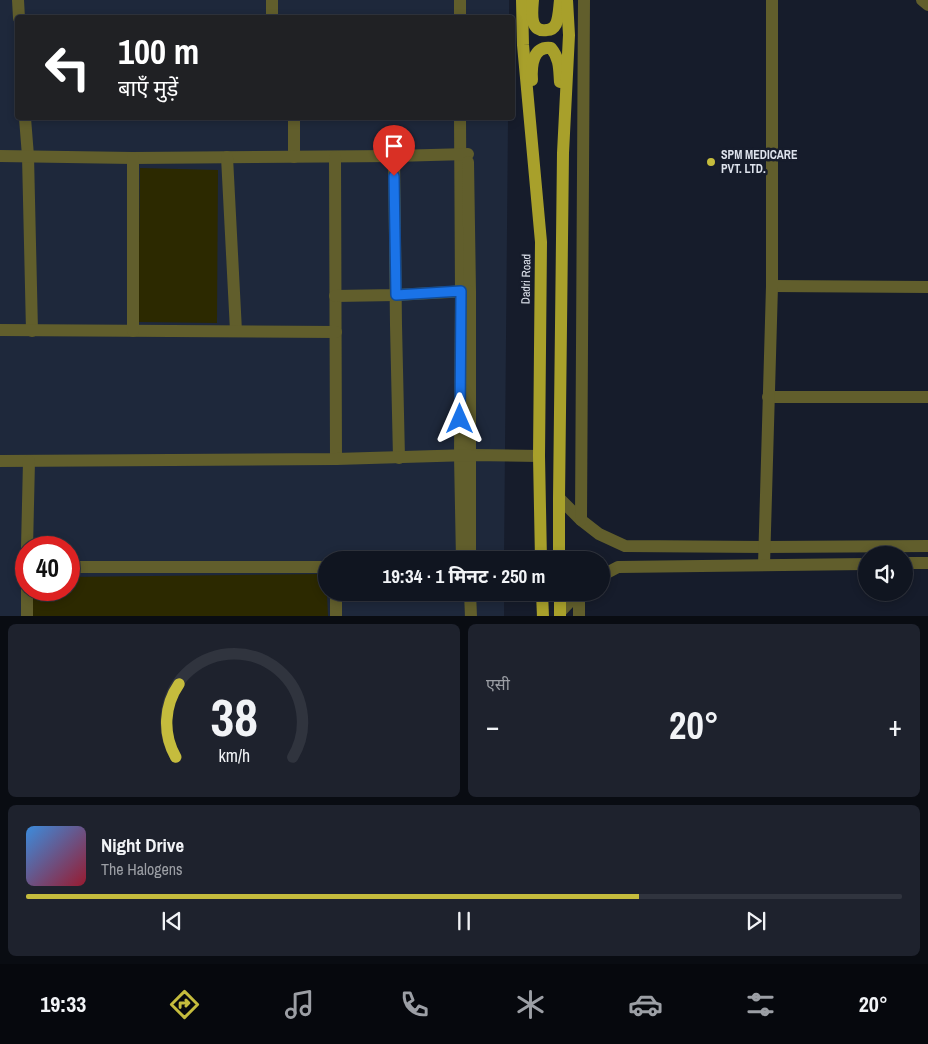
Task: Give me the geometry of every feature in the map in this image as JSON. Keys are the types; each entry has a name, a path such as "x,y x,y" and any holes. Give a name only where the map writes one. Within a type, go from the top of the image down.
{"main road":[{"name":"Dadri Road","path":"522,0 523,45 540,242 539,456 541,551"},
{"path":"533,0 534,25 538,30 545,31 552,29 556,25 560,0"},
{"path":"560,551 563,152 569,35 567,0"},
{"path":"529,124 532,103 531,70 533,61 538,51 544,47 551,48 556,55 559,65 563,152"},
{"path":"542,601 543,616"},
{"path":"560,601 560,614"}],"street":[{"path":"18,0 19,15"},
{"path":"272,0 272,15"},
{"path":"460,0 460,15"},
{"path":"468,0 468,15"},
{"path":"581,520 584,0"},
{"path":"764,565 772,286 772,0"},
{"path":"922,0 928,6"},
{"path":"25,120 28,156 32,331"},
{"path":"294,120 294,157"},
{"path":"460,120 464,154 465,291 465,456 462,551"},
{"path":"464,154 468,120"},
{"path":"0,156 133,158 464,154"},
{"path":"394,156 399,458"},
{"path":"227,157 236,331"},
{"path":"335,157 336,459"},
{"path":"133,158 133,331"},
{"path":"772,286 928,287"},
{"path":"336,296 465,291"},
{"path":"0,330 336,332"},
{"path":"768,397 928,397"},
{"path":"465,456 470,551"},
{"path":"0,461 539,456"},
{"path":"27,536 29,461"},
{"path":"559,498 581,520 599,534 625,546 928,546"},
{"path":"913,563 928,563"},
{"path":"610,571 618,567 858,564"},
{"path":"80,567 318,567"},
{"path":"27,601 27,616"},
{"path":"336,601 336,616"},
{"path":"462,601 462,616"},
{"path":"470,601 470,616"},
{"path":"560,614 571,601"},
{"path":"579,601 579,616"}],"shaded area":[{"path":"0,0 509,0 509,15 15,15 15,120 508,120 504,551 318,551 318,601 504,601 504,616 0,616"},
{"path":"140,168 218,170 217,323 138,322"},
{"path":"318,574 318,601 327,601 328,616 29,616 28,601 80,601 80,577"}],"place":[{"name":"SPM MEDICARE PVT. LTD.","path":"711,162"}],"route":[{"path":"394,176 396,295 461,291 460,419"}]}
